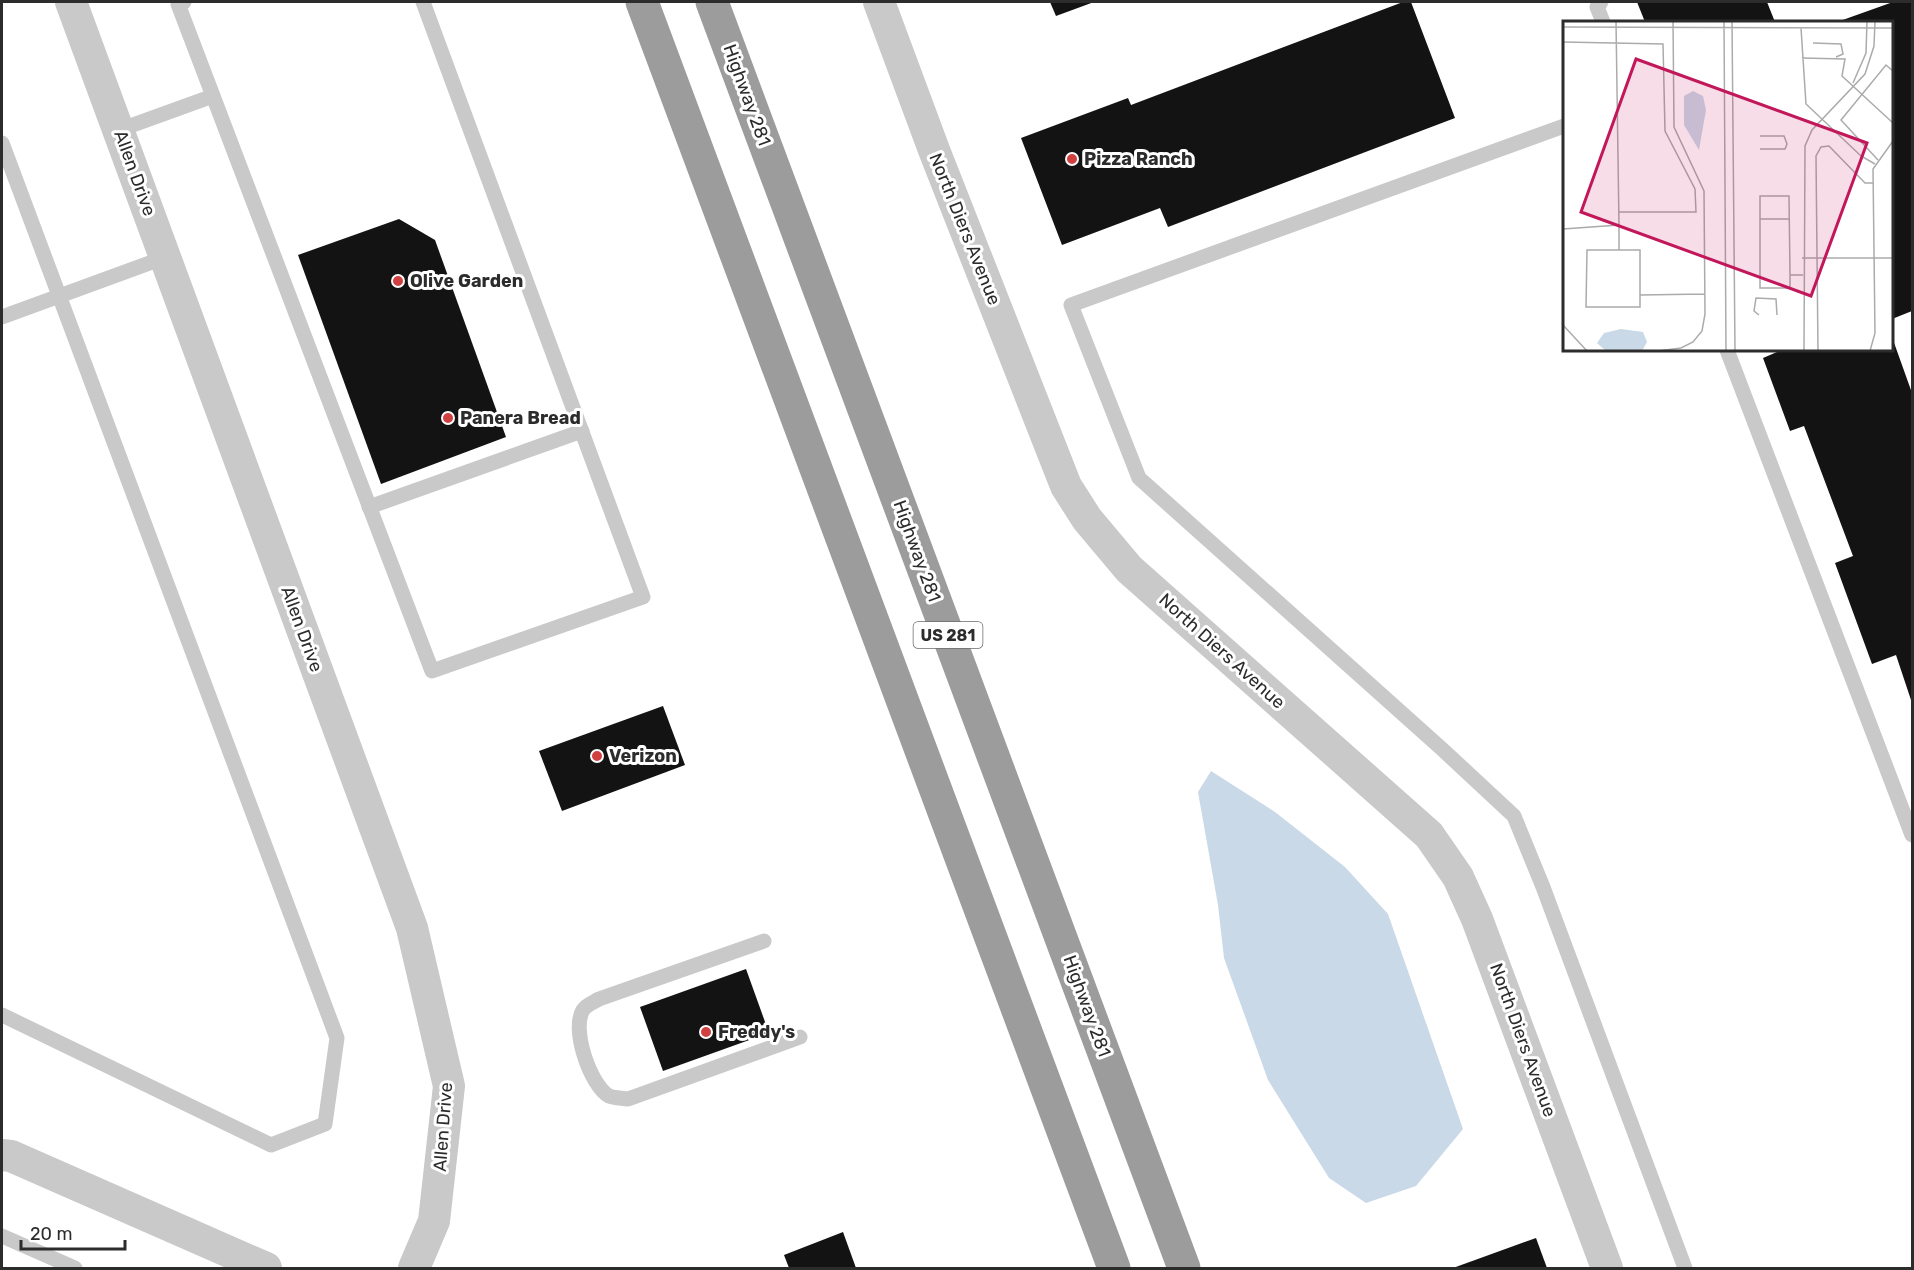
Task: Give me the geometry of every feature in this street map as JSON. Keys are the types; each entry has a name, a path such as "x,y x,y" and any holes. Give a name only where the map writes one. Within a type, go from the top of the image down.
{"highway":[{"path":"642,2 1114,1269"},
{"name":"Highway 281","path":"712,2 1184,1269"}],"street":[{"name":"Allen Drive","path":"71,2 412,928 449,1086 435,1221 414,1269"},
{"name":"North Diers Avenue","path":"879,2 918,109 1066,486 1087,519 1130,569 1429,835 1458,877 1478,919 1607,1269"},
{"path":"2,1155 11,1156 266,1269"}],"lane":[{"path":"184,2 178,4 432,670 643,597 423,2"},
{"path":"1598,3 1603,21"},
{"path":"119,130 213,96"},
{"path":"1563,126 1071,305 1139,478 1514,816 1543,887 1685,1269"},
{"path":"2,143 337,1038 325,1124 271,1144 2,1015"},
{"path":"2,317 166,257"},
{"path":"1727,351 1912,835"},
{"path":"369,507 582,431"},
{"path":"764,942 599,999 584,1008 578,1022 584,1053 596,1085 611,1097 628,1099 800,1037"},
{"path":"2,1236 75,1269"}],"water":[{"path":"1211,771 1275,812 1345,867 1388,914 1463,1129 1416,1186 1366,1203 1329,1178 1268,1080 1224,958 1218,905 1198,792"}],"building":[{"path":"1050,2 1094,2 1056,16"},
{"path":"1403,2 1411,2 1455,118 1168,227 1160,208 1062,245 1021,138 1128,98 1131,105"},
{"path":"1637,2 1767,2 1775,21 1645,21"},
{"path":"1893,2 1912,2 1912,311 1893,319 1893,21 1840,21"},
{"path":"399,219 435,240 506,437 381,484 298,255"},
{"path":"1893,340 1912,393 1912,703 1896,655 1872,664 1835,563 1853,556 1804,426 1790,431 1763,358 1777,352 1893,351"},
{"path":"663,706 685,765 562,811 539,751"},
{"path":"746,969 769,1033 663,1071 640,1007"},
{"path":"843,1232 856,1268 789,1268 784,1255"},
{"path":"1536,1238 1547,1268 1453,1268"}],"place":[{"name":"Pizza Ranch","path":"1072,159"},
{"name":"Olive Garden","path":"398,281"},
{"name":"Panera Bread","path":"448,418"},
{"name":"Verizon","path":"597,756"},
{"name":"Freddy's","path":"706,1032"}]}
